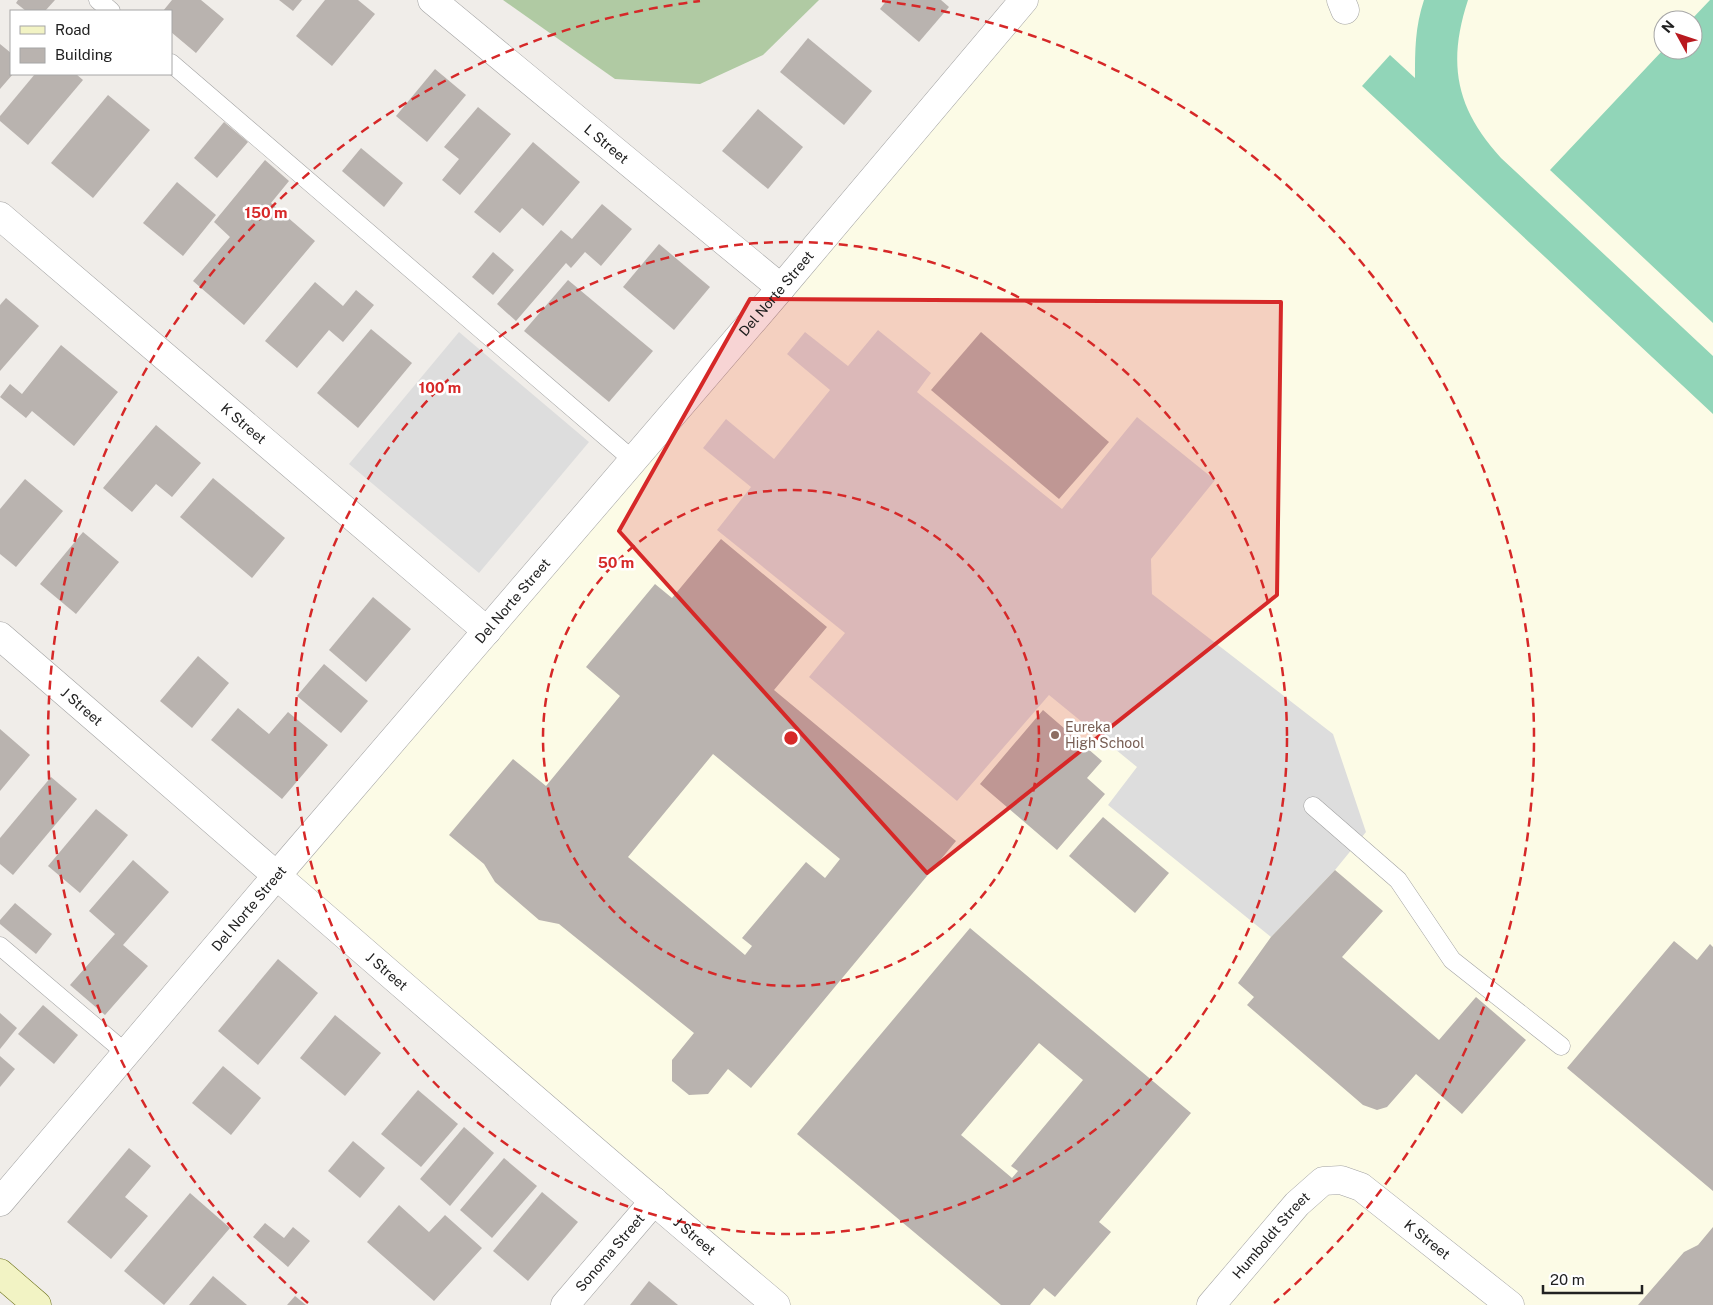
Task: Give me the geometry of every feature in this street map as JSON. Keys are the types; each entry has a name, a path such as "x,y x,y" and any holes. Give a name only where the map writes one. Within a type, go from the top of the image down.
{"main road":[{"path":"0,1273 37,1305"}],"street":[{"name":"L Street","path":"432,0 781,288"},
{"name":"Del Norte Street","path":"0,1202 278,874 781,288 1024,0"},
{"name":"K Street","path":"0,216 487,631"},
{"name":"J Street","path":"0,636 776,1305"},
{"name":"K Street","path":"1341,1180 1361,1187 1510,1305"},
{"name":"Humboldt Street","path":"1211,1305 1297,1204 1323,1181 1341,1180"},
{"name":"Sonoma Street","path":"565,1305 654,1201"}],"lane":[{"path":"98,0 110,10"},
{"path":"172,64 633,460"},
{"path":"1313,806 1398,880 1452,960 1561,1046"},
{"path":"0,946 127,1054"}],"highlighted area":[{"path":"750,299 1281,302 1277,595 927,873 619,531"}],"shaded area":[{"name":"Eureka High School","path":"1024,0 1713,0 1713,1305 776,1305 278,874"},
{"path":"878,330 931,373 917,392 1062,509 1137,417 1215,480 1151,559 1152,594 1333,734 1366,832 1335,870 1271,937 1108,805 1137,767 1049,695 957,801 809,677 845,633 717,530 751,487 703,448 726,419 774,459 830,390 787,354 805,332 848,366"},
{"path":"459,332 589,442 479,573 349,464"}],"green space":[{"path":"503,0 819,0 763,55 700,84 615,79"},
{"path":"1424,0 1468,0 1458,45 1457,65 1465,103 1474,122 1501,158 1713,356 1713,414 1362,86 1390,55 1415,78 1417,29"},
{"path":"1710,0 1713,0 1713,323 1550,170 1654,60 1703,60 1703,10 1700,10"}],"building":[{"path":"18,0 55,0 46,10 25,10 16,3"},
{"path":"172,0 201,0 224,19 196,53 172,33 172,10 164,10"},
{"path":"279,0 302,0 293,11"},
{"path":"325,0 358,0 375,14 332,66 296,36"},
{"path":"887,0 941,0 949,7 919,42 880,9"},
{"path":"808,38 872,91 844,125 780,72"},
{"path":"0,44 10,52 10,75 12,75 0,89"},
{"path":"435,69 466,95 427,142 396,116"},
{"path":"34,75 77,75 83,80 28,145 0,121 0,116"},
{"path":"108,95 150,130 93,198 51,163"},
{"path":"478,107 511,134 460,195 442,180 459,159 444,147"},
{"path":"758,109 803,147 768,189 722,151"},
{"path":"224,122 248,142 217,178 194,158"},
{"path":"533,142 580,182 543,226 522,208 500,233 474,212"},
{"path":"361,148 403,183 384,207 342,171"},
{"path":"265,160 289,181 271,203 315,241 244,325 193,281 230,237 214,222"},
{"path":"177,182 216,215 183,256 143,223"},
{"path":"602,204 632,229 601,266 585,252 571,268 566,263 516,321 497,304 561,230 572,239"},
{"path":"659,244 710,287 674,330 623,287"},
{"path":"493,252 514,270 493,295 472,277"},
{"path":"568,280 653,351 609,402 524,331"},
{"path":"315,282 343,306 356,290 374,305 343,342 329,330 297,368 265,341"},
{"path":"6,298 39,326 0,371 0,305"},
{"path":"371,329 412,363 358,428 317,393"},
{"path":"981,332 1109,442 1059,499 931,390"},
{"path":"61,345 118,392 74,446 32,411 26,418 0,397 10,384 22,394"},
{"path":"156,425 201,463 172,497 156,484 132,512 103,488"},
{"path":"213,478 285,538 252,578 180,517"},
{"path":"25,479 63,511 16,567 0,554 0,509"},
{"path":"83,532 119,562 76,614 40,584"},
{"path":"721,539 827,627 774,690 956,841 751,1088 728,1069 708,1094 689,1095 672,1081 672,1060 694,1033 559,924 539,920 495,882 484,864 449,835 513,759 546,786 620,696 586,667 655,584 672,598","holes":["713,754 840,859 825,878 806,862 742,938 752,946 745,955 628,857"]},
{"path":"373,597 411,629 366,682 329,650"},
{"path":"198,656 229,683 192,728 160,701"},
{"path":"324,664 368,701 341,733 297,696"},
{"path":"238,708 269,734 288,712 328,745 282,799 211,740"},
{"path":"1043,710 1102,761 1087,778 1105,794 1057,850 980,784"},
{"path":"0,729 30,755 0,791"},
{"path":"51,777 77,799 13,875 0,864 0,838"},
{"path":"96,809 128,835 80,893 48,866"},
{"path":"1103,817 1169,873 1135,913 1069,856"},
{"path":"133,860 169,892 123,945 148,966 105,1015 70,985 115,934 89,911"},
{"path":"1335,870 1383,911 1342,957 1439,1040 1476,997 1526,1040 1462,1114 1416,1074 1387,1107 1377,1110 1363,1105 1247,1005 1254,997 1238,983 1271,937"},
{"path":"15,903 52,934 36,954 0,924 0,920"},
{"path":"970,928 1191,1113 1099,1222 1111,1232 1055,1297 1044,1288 1030,1305 1001,1305 797,1134","holes":["1039,1043 1083,1080 1011,1166 1018,1171 1012,1178 961,1135"]},
{"path":"1674,941 1697,960 1710,944 1713,947 1713,1191 1567,1068"},
{"path":"278,959 318,993 258,1065 218,1031"},
{"path":"43,1005 78,1035 54,1064 18,1034"},
{"path":"0,1013 17,1028 0,1049"},
{"path":"335,1015 381,1053 345,1096 300,1058"},
{"path":"0,1056 15,1069 0,1087"},
{"path":"223,1066 261,1098 231,1135 192,1103"},
{"path":"418,1090 458,1124 421,1167 381,1134"},
{"path":"464,1127 494,1153 450,1206 420,1179"},
{"path":"353,1141 385,1168 360,1198 328,1171"},
{"path":"129,1148 151,1166 125,1197 148,1216 111,1259 67,1222"},
{"path":"504,1158 537,1186 492,1238 460,1210"},
{"path":"542,1192 578,1222 528,1281 493,1251"},
{"path":"190,1193 230,1228 164,1305 124,1271"},
{"path":"399,1205 429,1232 445,1215 482,1248 434,1301 367,1242"},
{"path":"265,1223 284,1238 293,1227 310,1241 288,1267 253,1237"},
{"path":"1713,1227 1713,1305 1638,1305 1684,1252 1698,1245"},
{"path":"213,1276 247,1305 189,1305"},
{"path":"649,1281 678,1305 630,1305"},
{"path":"295,1296 306,1305 287,1305"}],"place":[{"name":"Eureka High School","path":"1055,735"}]}
